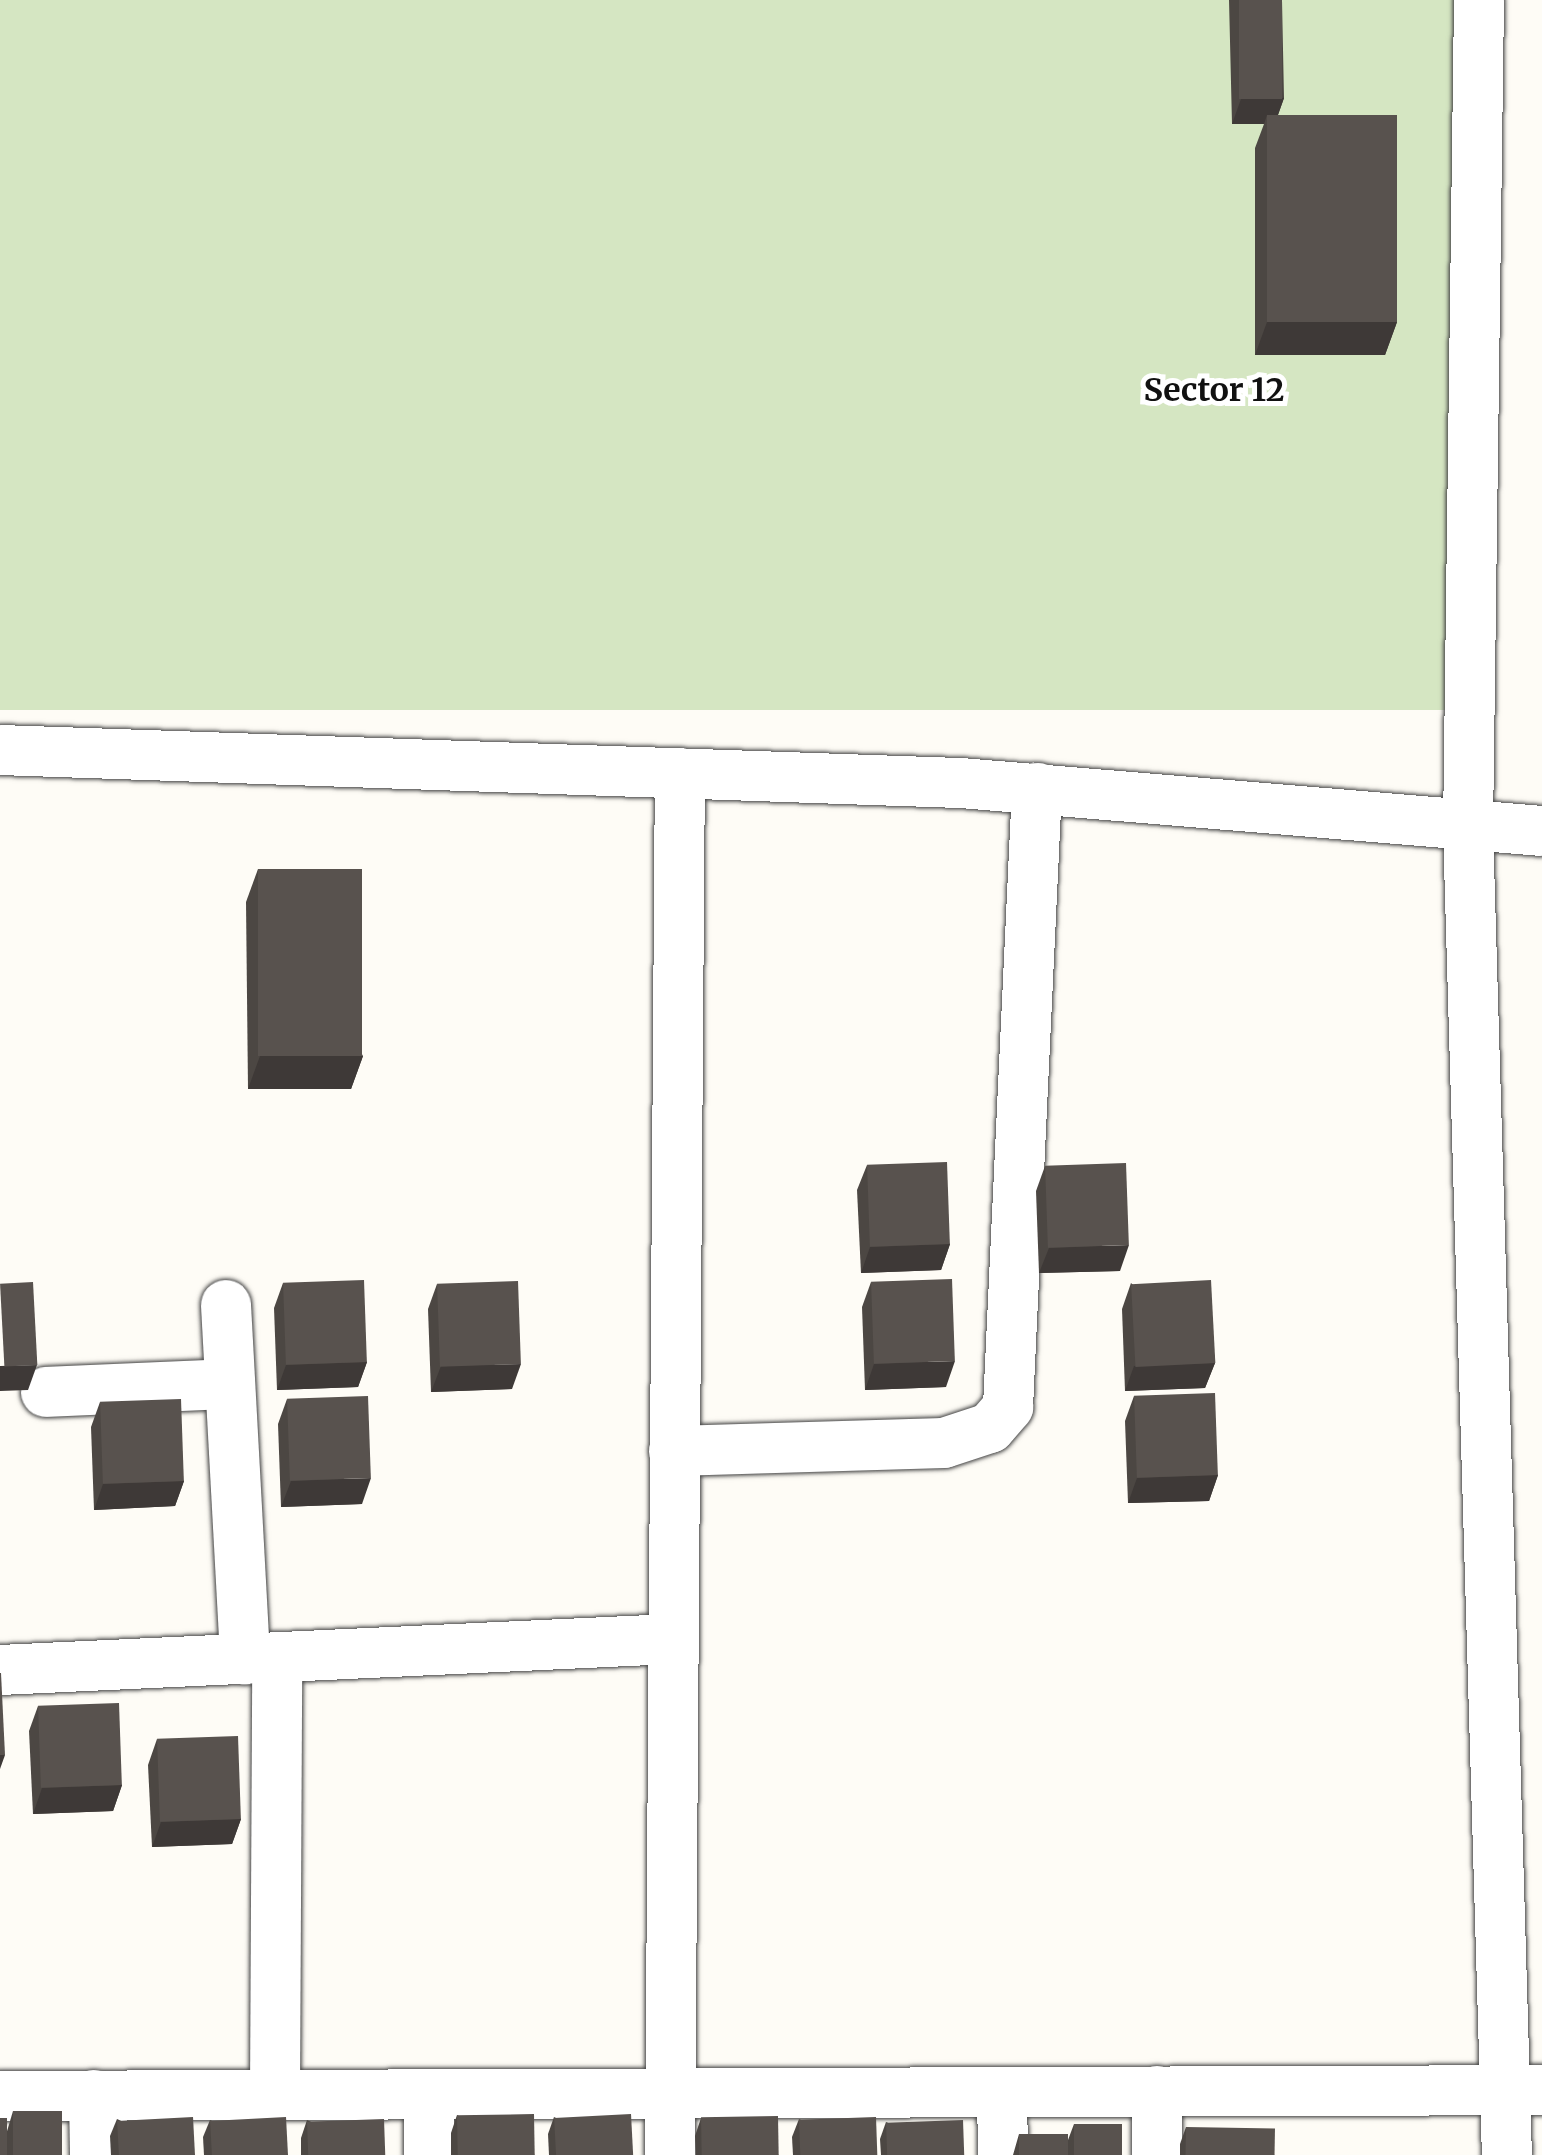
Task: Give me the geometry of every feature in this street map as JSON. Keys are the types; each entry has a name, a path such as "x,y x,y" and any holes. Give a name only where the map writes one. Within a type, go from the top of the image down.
{"street":[{"path":"1479,0 1468,828 1524,2090 1507,2155"},
{"path":"0,750 1037,788 1468,828 1542,831"},
{"path":"670,2155 680,773"},
{"path":"674,1451 944,1443 990,1428 1008,1407 1037,788"},
{"path":"226,1305 230,1384 261,1658 275,2094"},
{"path":"46,1392 230,1384"},
{"path":"0,1670 673,1639"},
{"path":"0,2096 1524,2090"},
{"path":"1157,2091 1157,2155"},
{"path":"1002,2092 1003,2155"},
{"path":"429,2094 429,2155"},
{"path":"94,2095 95,2155"}],"green space":[{"path":"0,0 1482,0 1482,710 0,710"}],"building":[{"path":"1239,0 1282,0 1282,99 1239,99"},
{"path":"1267,115 1397,115 1397,322 1267,322"},
{"path":"258,869 362,869 362,1056 258,1056"},
{"path":"947,1162 950,1244 870,1247 867,1165"},
{"path":"1126,1163 1129,1245 1048,1248 1045,1166"},
{"path":"952,1279 955,1361 874,1364 871,1282"},
{"path":"364,1280 367,1362 286,1365 283,1283"},
{"path":"1211,1280 1215,1363 1135,1367 1131,1284"},
{"path":"518,1281 521,1364 440,1367 437,1284"},
{"path":"33,1282 37,1365 4,1367 0,1284"},
{"path":"1215,1393 1218,1475 1137,1478 1134,1396"},
{"path":"368,1396 371,1478 290,1481 287,1399"},
{"path":"181,1399 184,1481 103,1484 100,1402"},
{"path":"1,1673 5,1755 0,1755"},
{"path":"119,1703 122,1785 41,1788 38,1706"},
{"path":"238,1736 241,1819 160,1822 157,1739"},
{"path":"13,2111 62,2111 62,2155 13,2155"},
{"path":"534,2114 535,2155 458,2155 457,2115"},
{"path":"631,2114 633,2155 556,2155 554,2118"},
{"path":"778,2116 779,2155 702,2155 701,2117"},
{"path":"193,2117 195,2155 119,2155 117,2121"},
{"path":"286,2117 288,2155 212,2155 210,2121"},
{"path":"876,2117 877,2155 800,2155 799,2120"},
{"path":"0,2118 7,2118 7,2155 0,2155"},
{"path":"384,2119 385,2155 308,2155 307,2122"},
{"path":"963,2120 964,2155 887,2155 886,2123"},
{"path":"1074,2124 1122,2124 1122,2155 1074,2155"},
{"path":"1186,2127 1275,2129 1275,2155 1186,2155"},
{"path":"1019,2134 1068,2134 1068,2155 1019,2155"}],"district":[{"name":"Sector 12","path":"1214,390"}]}
